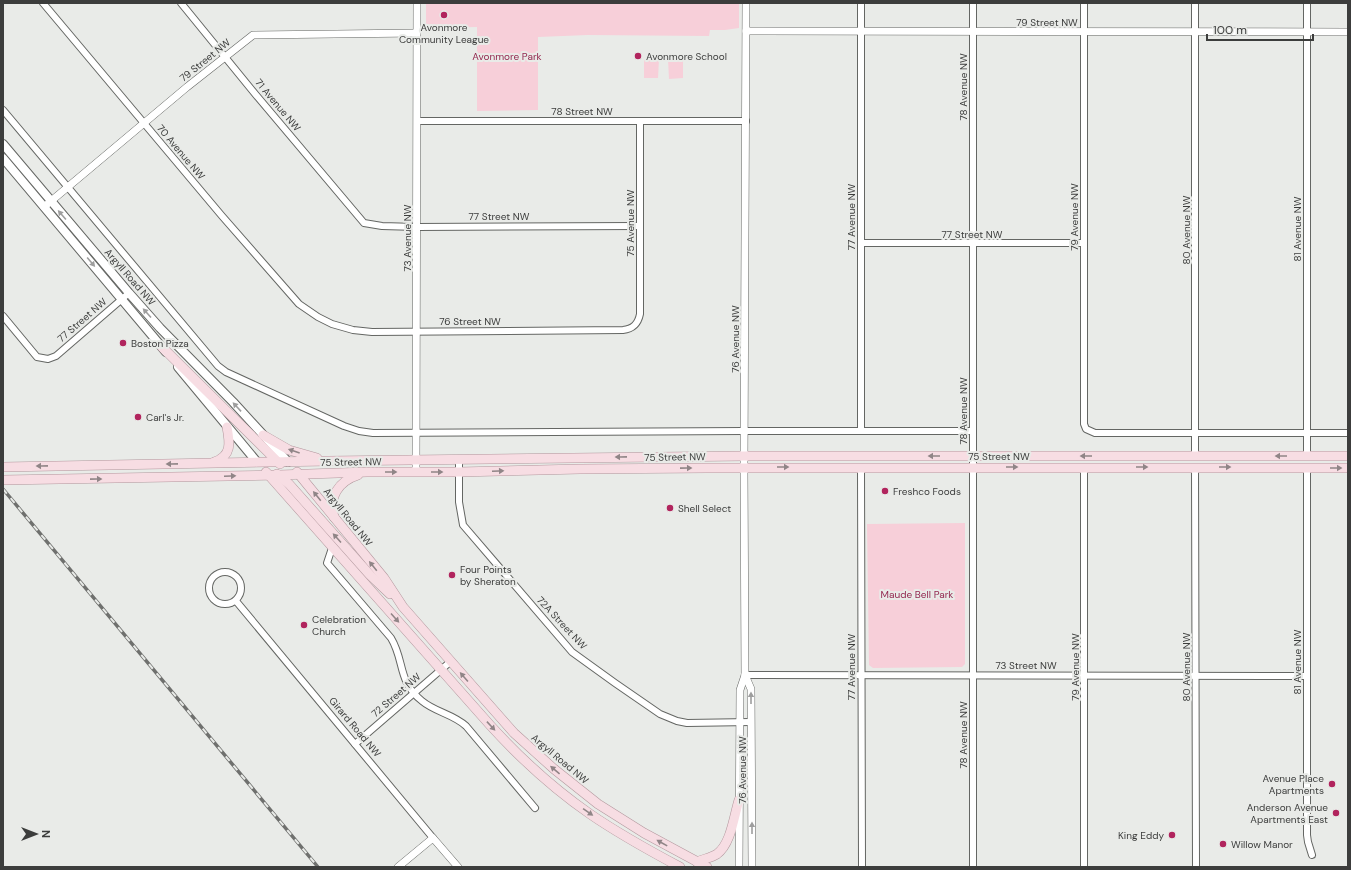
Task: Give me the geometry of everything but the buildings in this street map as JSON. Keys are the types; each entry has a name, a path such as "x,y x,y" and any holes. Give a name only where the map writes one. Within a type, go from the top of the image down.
{"main road":[{"name":"Argyll Road NW","path":"3,144 47,204 122,299 227,427 332,548 507,743 575,803 612,828 680,867"},
{"name":"Argyll Road NW","path":"3,158 165,333 299,474 384,578 403,607 514,733 554,769 598,804 650,836 707,867"},
{"path":"162,347 277,462 285,468 299,474"},
{"path":"211,463 221,460 227,454 229,442 227,427"},
{"path":"263,435 289,450 328,461"},
{"name":"75 Street NW","path":"3,467 257,462 744,456 1348,456"},
{"path":"257,462 279,475 289,484 370,575 403,607"},
{"name":"75 Street NW","path":"3,480 367,472 459,472 744,467 1348,468"},
{"path":"335,518 332,503 336,491 344,481 367,472"},
{"path":"697,862 717,854 727,842 739,800"}],"street":[{"name":"70 Avenue NW","path":"43,3 143,123 290,294 307,310"},
{"name":"71 Avenue NW","path":"181,3 360,219"},
{"name":"73 Avenue NW","path":"416,472 418,121 417,3"},
{"name":"76 Avenue NW","path":"746,3 744,467 746,675 751,689 752,867"},
{"name":"77 Avenue NW","path":"861,3 861,431"},
{"name":"78 Avenue NW","path":"972,3 973,867"},
{"name":"79 Avenue NW","path":"1084,3 1084,424 1087,431 1095,433 1195,433"},
{"name":"80 Avenue NW","path":"1195,456 1196,3"},
{"name":"81 Avenue NW","path":"1306,3 1308,456"},
{"name":"79 Street NW","path":"746,31 1348,32"},
{"name":"79 Street NW","path":"47,204 143,123 253,34 417,33"},
{"name":"Argyll Road NW","path":"3,110 214,363 226,372 355,430 369,433 416,433"},
{"name":"78 Street NW","path":"418,121 746,121"},
{"name":"75 Avenue NW","path":"636,325 640,314 640,121"},
{"name":"77 Street NW","path":"360,219 364,223 373,225 417,227 640,226"},
{"name":"77 Street NW","path":"861,244 1084,243"},
{"name":"77 Street NW","path":"3,316 37,357 48,359 56,356 129,293"},
{"name":"76 Street NW","path":"307,310 332,324 353,330 372,332 624,330 630,329 636,325"},
{"path":"416,433 973,431"},
{"path":"1195,433 1348,433"},
{"name":"72A Street NW","path":"459,460 459,502 463,525 572,652 668,718 682,723 751,722"},
{"name":"77 Avenue NW","path":"861,467 862,867"},
{"name":"80 Avenue NW","path":"1195,467 1196,867"},
{"name":"79 Avenue NW","path":"1084,468 1084,867"},
{"name":"81 Avenue NW","path":"1307,468 1307,835 1312,855"},
{"path":"332,548 327,564 391,638 397,649 405,680 414,693 426,704 456,718 466,726 535,808"},
{"path":"226,572 231,573 240,580 242,591 240,597 236,601 231,604 223,604 216,602 212,598 209,588 210,583 216,575 226,572"},
{"name":"Girard Road NW","path":"236,601 458,867"},
{"name":"72 Street NW","path":"355,744 440,669 450,662"},
{"name":"76 Avenue NW","path":"739,867 740,690 746,675"},
{"name":"73 Street NW","path":"746,675 1307,676"},
{"path":"398,867 433,838"}],"green space":[{"name":"Avonmore Park","path":"426,3 739,3 739,28 710,30 709,36 588,35 538,37 538,110 477,111 477,27 426,28"},
{"path":"659,59 658,78 644,78 644,60"},
{"path":"668,59 683,59 683,78 669,79"},
{"name":"Maude Bell Park","path":"965,523 965,664 962,667 873,668 869,665 867,524"}],"railway":[{"path":"3,489 318,867"}],"place":[{"name":"Avonmore Community League","path":"444,15"},
{"name":"Avonmore School","path":"638,56"},
{"name":"Boston Pizza","path":"123,343"},
{"name":"Carl's Jr.","path":"138,417"},
{"name":"Freshco Foods","path":"885,491"},
{"name":"Shell Select","path":"670,508"},
{"name":"Four Points by Sheraton","path":"452,575"},
{"name":"Celebration Church","path":"304,625"},
{"name":"Avenue Place Apartments","path":"1332,784"},
{"name":"Anderson Avenue Apartments East","path":"1336,813"},
{"name":"King Eddy","path":"1172,835"},
{"name":"Willow Manor","path":"1223,844"}]}
